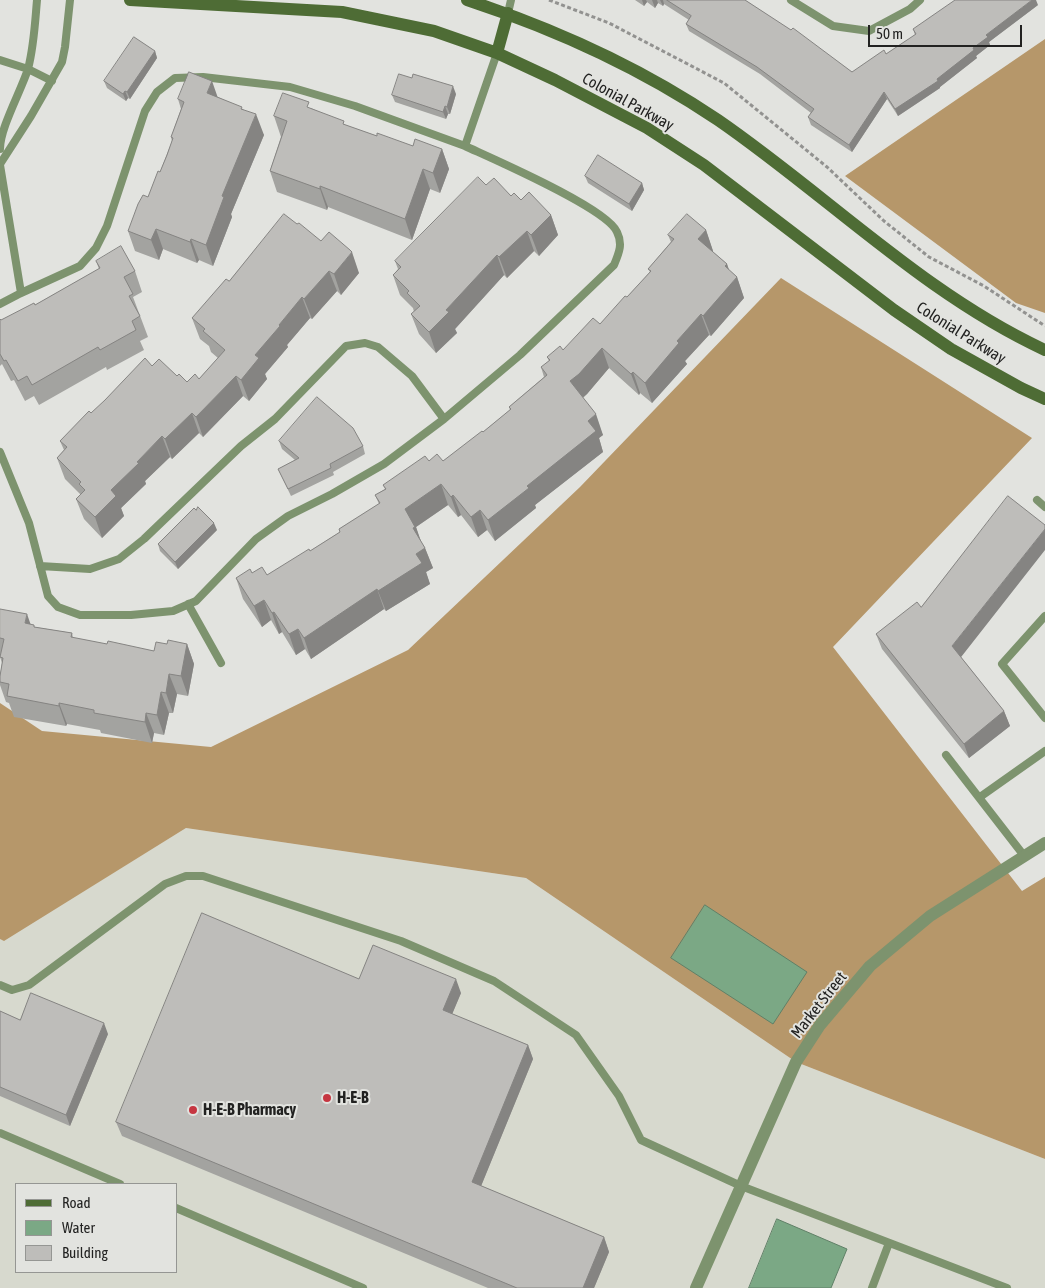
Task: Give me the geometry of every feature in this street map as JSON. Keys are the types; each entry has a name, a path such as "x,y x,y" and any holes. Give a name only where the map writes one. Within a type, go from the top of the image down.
{"street":[{"name":"Colonial Parkway","path":"130,0 342,12 434,31 497,53 556,80 655,134 704,165 894,310 951,348 1021,388 1045,399"},
{"name":"Colonial Parkway","path":"467,0 567,37 650,78 718,120 918,272 972,310 1045,350"},
{"path":"497,53 508,14"},
{"name":"Market Street","path":"696,1288 796,1062 820,1024 870,966 930,916 1045,842"}],"lane":[{"path":"0,149 6,126 28,69 34,38 37,0"},
{"path":"21,293 0,164 62,62 70,0"},
{"path":"508,14 511,0"},
{"path":"791,0 833,26 869,31 910,9 920,0"},
{"path":"466,146 497,53"},
{"path":"0,60 28,69 52,81"},
{"path":"0,304 80,266 96,248 107,226 145,111 158,92 175,78 204,77 290,87 355,106 466,146 546,184 601,215 617,231 621,248 614,265 520,355 444,419 384,464 332,494 288,516 256,539 196,601 173,611 131,615 80,615 58,607 48,596 28,523 0,452"},
{"path":"40,566 90,568 119,559 144,539 241,446 275,418 346,346 365,343 378,347 412,376 444,419"},
{"path":"1037,500 1045,507"},
{"path":"188,604 221,663"},
{"path":"1044,617 1002,664 1045,718"},
{"path":"980,797 1045,751"},
{"path":"946,755 1025,856"},
{"path":"0,984 12,990 29,985 165,884 186,876 203,876 401,940 494,981 576,1035 618,1096 641,1140 741,1186 1007,1288"},
{"path":"0,1133 118,1183"},
{"path":"178,1209 363,1288"},
{"path":"872,1288 889,1243"}],"path":[{"path":"549,0 609,23 724,84 827,167 884,221 929,257 984,286 1045,326"}],"shaded area":[{"path":"1045,39 1045,313 1016,303 845,176"},
{"path":"781,278 1032,438 833,647 1022,891 1045,877 1045,1159 796,1062 526,878 186,828 4,941 0,939 0,703 42,731 211,747 408,650 580,487"},
{"path":"186,828 526,878 796,1062 1045,1159 1045,1288 0,1288 0,939 4,940"}],"water":[{"path":"705,905 807,972 773,1024 671,958"},
{"path":"777,1219 847,1249 831,1288 749,1288"}],"building":[{"path":"667,0 745,0 791,30 793,28 852,72 884,50 886,54 916,34 913,29 955,0 1032,0 986,35 988,37 937,79 938,81 895,109 884,92 849,145 808,117 814,109 757,67 686,24 691,16"},
{"path":"134,37 155,51 127,92 125,91 123,94 104,81"},
{"path":"189,72 212,81 207,93 256,114 222,196 224,197 206,245 191,239 190,242 156,229 151,240 128,231 138,204 143,195 148,197 158,171 160,172 167,155 173,138 171,137 184,102 178,99"},
{"path":"399,74 412,78 413,74 453,86 447,107 445,106 443,112 392,95"},
{"path":"283,93 309,102 307,107 344,121 343,124 377,136 377,133 413,146 415,139 442,149 433,173 423,169 405,219 320,186 320,189 270,171 287,121 274,116"},
{"path":"598,155 642,183 629,204 585,176"},
{"path":"478,177 486,185 494,178 511,196 514,193 521,200 529,192 551,215 531,235 527,231 499,257 497,255 446,310 449,312 429,332 411,314 420,306 407,293 409,291 393,275 401,267 395,261"},
{"path":"284,214 297,224 299,223 321,241 329,232 352,252 334,274 329,271 304,299 302,297 255,355 259,358 241,380 236,376 196,417 192,413 165,439 162,436 137,462 139,463 111,490 116,496 95,517 76,499 85,490 79,484 81,482 57,458 67,447 60,441 89,411 91,413 105,400 145,358 152,366 159,359 177,376 179,374 187,382 195,374 199,379 225,350 203,331 205,329 192,318 226,279 229,281"},
{"path":"687,214 706,230 698,239 727,264 725,266 737,277 703,316 701,314 677,341 679,343 645,383 633,372 631,374 602,348 579,374 570,381 596,414 588,421 596,431 488,520 480,510 471,517 441,484 405,509 415,527 413,528 425,548 416,554 422,563 378,591 377,589 304,638 298,629 289,634 264,600 254,606 236,578 250,569 252,573 262,567 267,575 309,549 310,551 340,532 339,529 380,503 375,495 386,489 383,485 425,456 429,461 437,454 443,461 483,432 547,375 541,367 550,360 547,357 560,346 563,350 593,318 600,324 625,296 627,297 651,271 648,269 674,239 668,235"},
{"path":"121,246 135,271 124,277 133,294 129,296 140,316 132,321 136,330 100,350 98,347 32,385 27,376 18,381 6,360 4,361 0,354 0,319 34,303 35,305 100,268 96,261"},
{"path":"317,397 353,428 363,446 330,464 331,468 288,489 278,469 299,458 279,441"},
{"path":"1008,496 1045,525 1045,529 952,646 1004,711 964,744 876,634 917,602 921,607"},
{"path":"198,507 214,523 175,562 158,544 194,508 196,510"},
{"path":"0,609 27,614 25,623 34,625 34,627 72,633 71,637 107,644 108,641 154,651 156,642 167,644 168,640 187,644 181,676 169,674 166,693 161,692 157,715 146,713 145,722 94,713 94,710 59,703 59,706 7,696 9,684 0,682 3,658 0,657 4,639 0,638"},
{"name":"H-E-B","path":"202,913 359,979 373,945 456,979 443,1010 528,1045 472,1182 604,1237 583,1288 517,1288 116,1122"},
{"path":"31,993 104,1023 66,1115 0,1087 0,1011 20,1020"}],"place":[{"name":"H-E-B","path":"327,1098"},
{"name":"H-E-B Pharmacy","path":"193,1110"}]}
